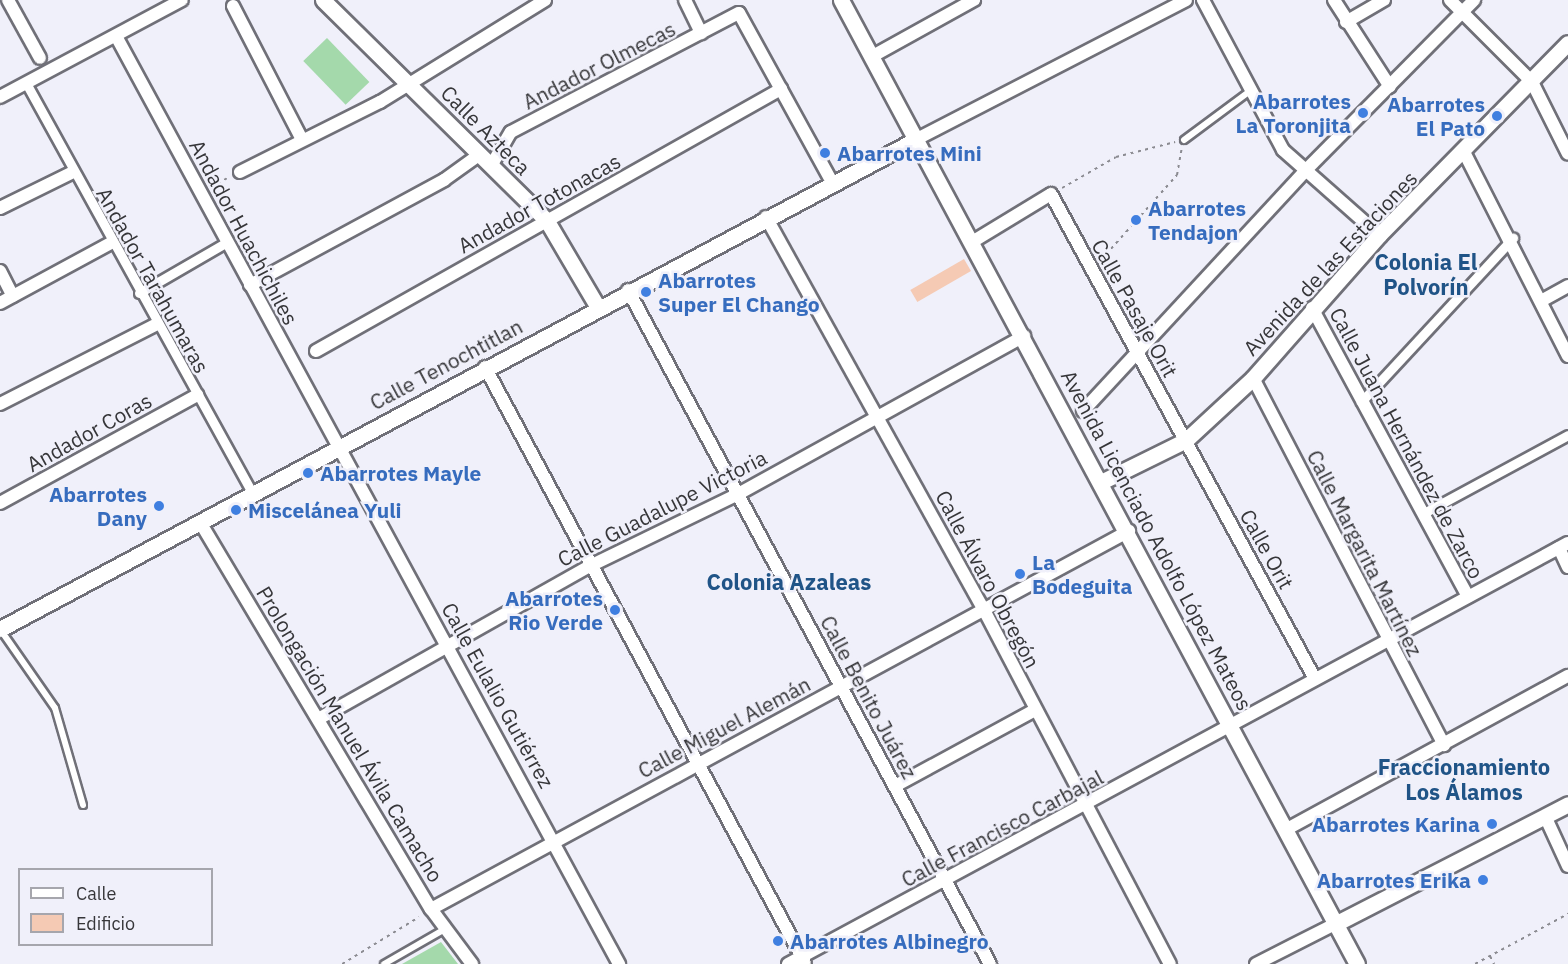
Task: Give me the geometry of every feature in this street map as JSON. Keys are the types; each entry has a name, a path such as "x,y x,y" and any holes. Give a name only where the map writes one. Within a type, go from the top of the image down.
{"street":[{"path":"8,0 40,58"},
{"path":"0,97 182,0"},
{"path":"240,172 410,82 545,0"},
{"path":"685,0 701,33"},
{"name":"Avenida Licenciado Adolfo López Mateos","path":"841,0 1129,531 1357,964"},
{"path":"871,57 974,0"},
{"path":"915,140 1186,0"},
{"path":"1203,0 1282,150 1379,235"},
{"path":"1334,0 1346,22 1390,87"},
{"path":"1346,22 1384,0"},
{"path":"1450,0 1532,82 1568,154"},
{"path":"1083,411 1306,170 1474,0"},
{"name":"Calle Azteca","path":"330,2 547,221 597,306"},
{"path":"233,6 301,138"},
{"name":"Andador Olmecas","path":"491,166 511,132 739,13 781,89"},
{"name":"Andador Huachichiles","path":"116,36 337,447"},
{"name":"Avenida de las Estaciones","path":"1101,482 1186,440 1253,378 1312,308 1379,235 1464,152 1568,43"},
{"name":"Andador Tarahumaras","path":"26,83 71,173 252,493"},
{"path":"781,89 832,182"},
{"name":"Andador Totonacas","path":"316,351 781,89"},
{"name":"Calle Tenochtitlan","path":"0,629 597,306 915,140"},
{"path":"1464,152 1513,238 1568,356"},
{"path":"250,285 444,180 480,154"},
{"path":"0,208 71,173"},
{"path":"972,242 1051,194"},
{"name":"Calle Pasaje Orit","path":"1051,194 1090,271 1186,440"},
{"name":"Calle Álvaro Obregón","path":"766,217 877,413 983,608 1084,806 1170,964"},
{"path":"1361,402 1513,238"},
{"path":"139,293 226,242"},
{"path":"0,303 111,243"},
{"path":"0,271 13,296"},
{"path":"1541,301 1568,286"},
{"name":"Calle Benito Juárez","path":"628,290 990,964"},
{"name":"Calle Juana Hernández de Zarco","path":"1312,308 1468,597"},
{"path":"0,404 157,324"},
{"name":"Calle Guadalupe Victoria","path":"320,718 450,647 592,564 738,494 877,413 1024,336"},
{"path":"484,367 700,763 803,960"},
{"name":"Calle Margarita Martínez","path":"1253,378 1444,745"},
{"name":"Andador Coras","path":"0,502 197,395"},
{"path":"1422,514 1568,435"},
{"name":"Calle Orit","path":"1186,440 1314,677"},
{"name":"Calle Eulalio Gutiérrez","path":"337,447 450,647 620,964"},
{"name":"Prolongación Manuel Ávila Camacho","path":"200,522 320,718 431,909 471,964"},
{"name":"Calle Miguel Alemán","path":"431,909 983,608 1129,531"},
{"path":"1563,546 1568,567"},
{"name":"Calle Francisco Carbajal","path":"788,964 803,960 1314,677 1563,546"},
{"path":"1287,829 1568,676"},
{"path":"895,786 1035,710"},
{"path":"1263,963 1568,804"},
{"path":"1545,816 1568,866"}],"lane":[{"path":"1184,140 1251,91"},
{"path":"0,629 55,708 83,805"},
{"path":"384,964 445,928"}],"path":[{"path":"1051,194 1116,157 1184,140 1177,175 1090,271"},
{"path":"201,193 240,172"},
{"path":"342,964 431,909"},
{"path":"1475,964 1568,914"},
{"path":"1490,956 1494,964"}],"green space":[{"path":"327,38 369,82 346,105 303,61"},
{"path":"441,942 458,964 402,964"}],"building":[{"path":"964,259 971,271 917,302 910,290"}],"place":[{"name":"Abarrotes La Toronjita","path":"1363,113"},
{"name":"Abarrotes El Pato","path":"1497,116"},
{"name":"Abarrotes Mini","path":"825,153"},
{"name":"Abarrotes Tendajon","path":"1136,220"},
{"name":"Abarrotes Super El Chango","path":"646,292"},
{"name":"Abarrotes Mayle","path":"308,473"},
{"name":"Abarrotes Dany","path":"159,506"},
{"name":"Miscelánea Yuli","path":"236,510"},
{"name":"La Bodeguita","path":"1020,574"},
{"name":"Abarrotes Rio Verde","path":"615,610"},
{"name":"Abarrotes Karina","path":"1492,824"},
{"name":"Abarrotes Erika","path":"1483,880"},
{"name":"Abarrotes Albinegro","path":"778,941"}],"district":[{"name":"Colonia El Polvorín","path":"1426,274"},
{"name":"Colonia Azaleas","path":"789,582"},
{"name":"Fraccionamiento Los Álamos","path":"1464,778"}]}
